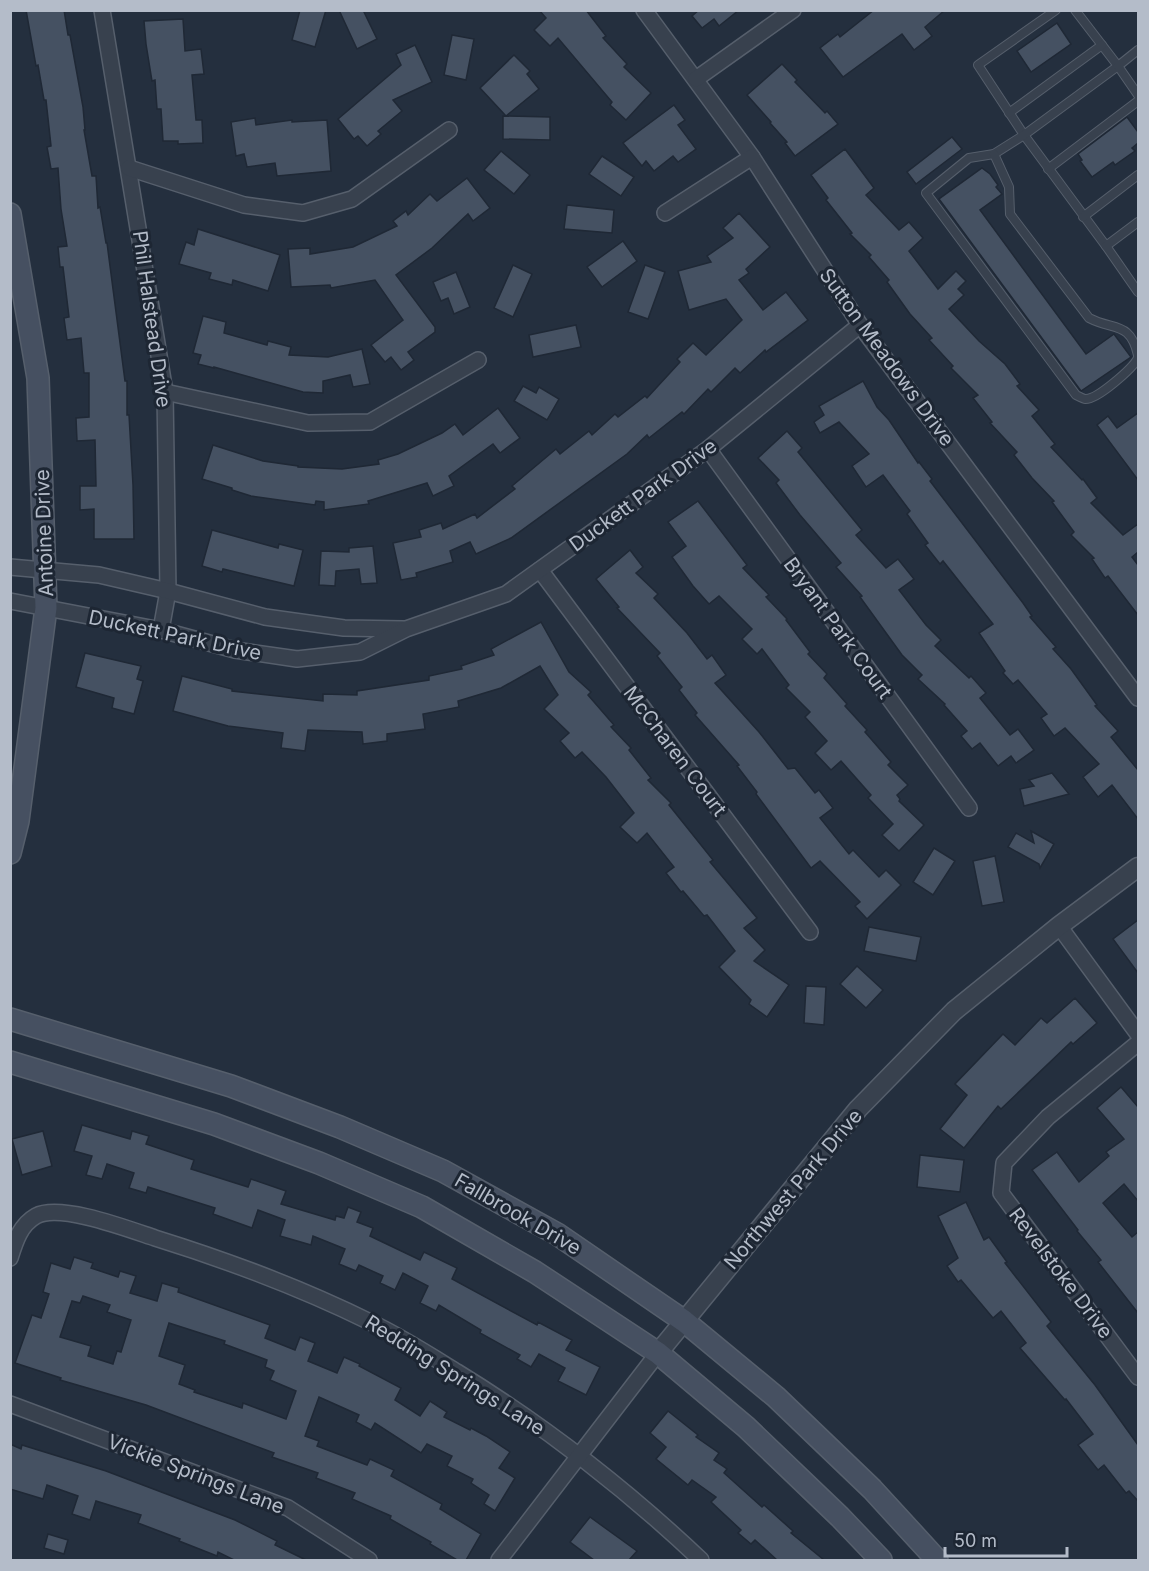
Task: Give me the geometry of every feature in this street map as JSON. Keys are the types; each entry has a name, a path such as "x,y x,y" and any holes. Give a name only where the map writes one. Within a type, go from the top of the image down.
{"main road":[{"name":"Antoine Drive","path":"10,214 38,378 46,608 18,820 10,853"},
{"name":"Fallbrook Drive","path":"10,1019 231,1086 340,1127 444,1171 557,1234 684,1321 784,1405 872,1490 937,1560"},
{"path":"10,1062 214,1124 319,1163 422,1207 535,1272 658,1353 746,1428 840,1517 881,1560"}],"street":[{"name":"Phil Halstead Drive","path":"102,10 165,392 168,591 161,630"},
{"name":"Sutton Meadows Drive","path":"644,10 752,157 860,325 1138,698"},
{"path":"696,79 792,10"},
{"path":"129,168 244,205 303,213 352,199 449,130"},
{"path":"665,213 752,157"},
{"name":"Duckett Park Drive","path":"10,601 161,630 235,650 297,659 360,652 406,629 506,594 708,449 860,325"},
{"path":"165,392 308,423 370,423 478,360"},
{"name":"Bryant Park Court","path":"708,449 969,808"},
{"name":"Duckett Park Drive","path":"10,567 99,575 265,617 344,628 406,629"},
{"name":"McCharen Court","path":"540,570 810,932"},
{"name":"Northwest Park Drive","path":"499,1560 658,1353 858,1109 954,1011 1059,926 1138,867"},
{"path":"1059,926 1138,1034"},
{"name":"Revelstoke Drive","path":"1138,1043 1047,1117 1004,1163 1001,1193 1138,1377"},
{"name":"Redding Springs Lane","path":"10,1258 17,1235 35,1217 48,1213 78,1216 142,1234 268,1276 372,1322 501,1399 579,1455 701,1560"},
{"name":"Vickie Springs Lane","path":"10,1404 288,1508 369,1560"}],"lane":[{"path":"1056,10 978,65 1024,135 1138,292"},
{"path":"1075,10 1138,95"},
{"path":"1009,112 1102,45"},
{"path":"994,154 1009,187 1010,214 1089,318 1101,324 1124,329 1135,342 1138,357 1134,366 1095,396 1084,399 1076,395 926,194 969,158 994,154 1024,135 1138,50"},
{"path":"1048,169 1138,101"},
{"path":"1083,217 1138,175"},
{"path":"1106,246 1138,222"}],"building":[{"path":"26,10 64,10 68,35 70,35 92,176 96,176 98,208 100,207 107,243 125,381 127,381 134,539 94,539 94,509 80,510 80,486 96,486 95,440 77,441 76,418 89,417 89,373 84,373 81,338 67,340 64,318 69,317 63,267 60,267 58,247 67,246 58,168 51,169 47,147 51,146 46,100 44,100 38,65 36,66"},
{"path":"300,10 326,10 315,47 292,40"},
{"path":"339,10 363,10 377,39 357,49"},
{"path":"539,10 586,10 606,36 603,38 627,64 624,67 651,93 626,120 610,105 612,102 558,38 550,46 534,30 546,18"},
{"path":"699,10 739,10 719,26 714,19 702,28 692,16"},
{"path":"874,10 945,10 925,27 932,36 914,50 902,34 843,77 820,48 838,34 840,37"},
{"path":"183,19 185,51 201,49 204,74 192,75 196,120 202,120 203,143 178,144 178,141 163,141 161,109 157,109 155,80 152,81 146,44 144,21"},
{"path":"1057,23 1071,44 1031,72 1017,51"},
{"path":"452,35 474,39 466,80 444,75"},
{"path":"415,45 432,82 393,100 402,111 378,131 381,134 367,146 358,136 354,139 338,119 401,65 396,54"},
{"path":"514,55 530,71 527,74 539,89 506,116 480,88"},
{"path":"782,64 797,80 795,82 838,124 795,156 785,143 787,142 747,95"},
{"path":"674,105 685,120 678,125 696,149 678,162 673,156 654,171 646,161 642,166 623,143"},
{"path":"503,116 550,117 550,140 503,139"},
{"path":"1127,117 1138,132 1138,143 1132,148 1135,151 1115,165 1113,162 1092,177 1080,161 1082,160 1078,154"},
{"path":"255,118 256,125 292,120 292,122 327,120 331,171 277,176 275,163 247,167 244,154 236,156 231,122"},
{"path":"952,137 962,149 916,184 907,172"},
{"path":"845,149 874,188 866,195 899,230 909,222 923,238 909,251 938,289 956,271 966,281 958,289 964,295 949,309 979,341 1005,364 1020,384 1017,386 1039,410 1032,416 1055,444 1051,447 1083,479 1097,498 1091,503 1123,535 1138,524 1138,552 1132,557 1138,565 1138,615 1108,576 1105,578 1092,559 1094,558 1071,535 1074,532 1052,502 1054,501 1032,478 1014,455 1017,452 990,423 992,422 973,398 978,395 951,368 953,366 929,340 932,338 910,314 887,282 889,280 869,257 871,255 850,234 852,233 826,200 828,198 811,175"},
{"path":"501,151 530,175 514,194 484,170"},
{"path":"602,156 634,177 621,196 589,174"},
{"path":"982,168 990,174 1002,194 980,210 1086,354 1114,334 1131,357 1081,391 939,199"},
{"path":"467,178 490,208 473,221 468,214 432,248 396,275 435,327 435,332 408,352 414,360 401,370 391,357 385,362 371,345 403,320 375,280 331,288 330,285 291,287 288,249 310,248 310,254 353,247 397,226 393,221 406,211 408,215 430,194 437,201"},
{"path":"567,205 614,210 612,233 564,229"},
{"path":"739,213 770,247 746,269 749,273 739,280 763,310 786,292 808,320 766,352 765,350 740,373 735,368 711,392 708,389 684,414 682,412 649,438 647,435 627,454 511,538 476,554 470,542 450,551 453,562 416,573 417,577 401,580 393,543 421,537 419,530 441,523 443,529 475,514 477,518 515,489 512,486 556,449 560,454 589,431 592,435 615,414 618,417 645,396 647,398 680,362 677,359 693,343 706,355 742,320 726,299 689,310 678,271 711,262 707,256 733,238 723,228"},
{"path":"198,229 280,255 268,291 233,280 232,285 209,279 211,273 179,264 186,242 194,245"},
{"path":"623,241 637,261 602,287 587,267"},
{"path":"513,265 532,274 513,317 494,308"},
{"path":"645,265 665,272 648,319 628,312"},
{"path":"456,272 470,307 454,314 448,298 441,301 433,282"},
{"path":"203,316 226,322 224,333 267,345 268,341 291,347 289,355 328,357 362,349 370,384 353,387 350,375 323,381 323,393 303,392 198,364 201,355 193,353"},
{"path":"576,325 581,347 533,357 529,335"},
{"path":"863,381 877,407 932,479 930,481 1023,603 1032,616 1030,617 1056,647 1053,649 1071,669 1097,705 1095,706 1118,731 1111,737 1138,770 1138,819 1112,785 1098,797 1083,777 1099,764 1065,728 1054,736 1041,718 1047,714 1018,680 1013,684 1003,673 1005,671 979,633 993,624 943,561 940,564 925,545 928,543 907,514 910,511 883,475 866,487 852,466 869,454 839,422 820,433 814,422 824,415 819,406"},
{"path":"523,386 536,393 539,387 559,399 547,420 514,401"},
{"path":"498,408 520,438 500,453 493,444 449,476 454,486 433,496 427,483 368,501 369,504 324,510 324,502 316,501 315,505 251,496 202,479 213,445 263,461 298,467 342,469 379,464 378,460 398,454 442,433 455,424 463,435"},
{"path":"1138,413 1138,480 1097,425 1108,416 1117,428"},
{"path":"787,431 802,448 798,452 862,530 856,535 886,568 898,559 914,579 899,590 926,625 941,640 935,646 969,678 971,676 986,693 980,698 1010,735 1018,729 1034,750 1016,763 1011,756 998,766 980,743 972,749 961,736 967,731 945,704 918,679 922,675 902,655 860,597 862,596 836,567 841,563 776,483 779,480 758,458"},
{"path":"698,501 747,565 743,568 769,595 766,597 787,619 810,652 808,654 827,674 824,678 891,762 888,765 908,785 897,795 899,801 924,825 899,851 882,835 893,824 868,798 871,795 841,761 831,770 815,753 827,741 805,717 810,712 786,688 789,685 762,649 757,654 742,639 752,629 719,596 709,604 672,557 686,546 668,522"},
{"path":"212,530 278,548 279,544 303,550 294,586 202,566"},
{"path":"373,546 377,583 361,584 359,569 336,571 335,586 319,585 321,551 349,552 349,548"},
{"path":"630,550 643,567 636,573 658,594 654,598 687,633 707,659 712,655 726,675 715,683 759,732 788,769 795,768 815,793 819,790 833,808 820,818 849,854 853,850 879,877 886,870 901,885 867,919 855,906 860,902 820,861 811,868 756,794 757,792 737,766 739,765 695,715 697,713 679,690 682,687 657,656 660,653 617,608 619,607 596,579"},
{"path":"541,622 569,672 591,692 588,695 614,725 611,727 631,748 629,750 651,778 648,780 671,803 669,805 713,860 710,862 757,918 744,928 765,950 754,961 789,985 767,1017 749,1004 751,1000 719,967 735,951 707,915 704,916 666,873 674,867 647,833 637,843 620,827 634,813 606,777 582,752 575,758 560,741 569,733 544,709 558,695 540,666 501,688 458,701 459,707 423,714 425,729 387,734 387,741 363,744 362,732 308,730 305,751 281,748 283,733 228,726 173,711 182,676 232,689 232,691 323,701 323,694 357,695 357,691 429,680 429,676 462,669 461,666 494,655 491,649"},
{"path":"85,653 141,666 137,679 143,681 134,714 112,708 114,698 76,687"},
{"path":"1052,773 1069,794 1024,806 1020,789 1034,786 1029,780"},
{"path":"1031,831 1054,844 1040,868 1039,864 1008,847 1016,833 1034,843"},
{"path":"934,848 955,861 933,895 913,882"},
{"path":"995,856 1004,902 982,906 973,861"},
{"path":"1138,920 1138,973 1113,939"},
{"path":"869,927 921,937 916,961 864,951"},
{"path":"857,966 883,990 866,1008 840,984"},
{"path":"806,986 826,987 824,1025 804,1023"},
{"path":"1075,998 1097,1023 1073,1044 1071,1042 1001,1109 998,1106 964,1148 940,1129 967,1095 955,1084 1003,1034 1015,1045 1041,1018 1047,1023"},
{"path":"1121,1087 1138,1107 1138,1201 1124,1184 1103,1203 1132,1237 1138,1232 1138,1313 1098,1262 1101,1260 1032,1170 1057,1152 1079,1182 1109,1156 1106,1152 1124,1139 1097,1108"},
{"path":"82,1125 130,1139 132,1131 149,1136 146,1144 194,1160 191,1169 248,1187 251,1179 286,1191 281,1204 335,1220 336,1216 344,1218 348,1207 361,1212 357,1222 373,1228 370,1236 420,1260 424,1252 457,1268 452,1279 537,1325 538,1322 572,1340 566,1350 600,1367 586,1395 558,1381 565,1368 539,1354 531,1367 517,1359 520,1355 480,1333 481,1330 439,1305 436,1311 420,1303 428,1286 403,1273 395,1290 380,1283 383,1276 359,1265 356,1271 339,1264 345,1249 313,1236 311,1245 280,1236 285,1220 258,1210 252,1228 213,1214 215,1208 148,1187 146,1193 129,1188 134,1173 107,1164 102,1179 86,1175 92,1156 74,1151"},
{"path":"43,1131 52,1166 22,1175 12,1139"},
{"path":"920,1155 964,1160 960,1192 917,1187"},
{"path":"966,1202 984,1240 989,1237 1007,1262 1005,1263 1051,1322 1047,1326 1095,1385 1138,1445 1138,1501 1129,1491 1126,1493 1104,1465 1098,1470 1078,1445 1093,1434 1066,1399 1020,1348 1026,1343 1001,1311 993,1318 961,1280 958,1282 947,1266 958,1258 938,1216"},
{"path":"74,1257 93,1263 91,1268 118,1277 120,1271 136,1276 130,1293 157,1301 162,1283 179,1288 178,1292 270,1325 265,1338 295,1350 300,1337 315,1343 308,1361 337,1373 344,1357 360,1364 359,1366 401,1388 395,1400 420,1416 430,1401 447,1412 444,1417 470,1430 471,1428 510,1452 499,1468 515,1478 495,1511 484,1504 489,1495 471,1483 473,1479 447,1466 452,1456 427,1444 421,1453 375,1423 371,1430 356,1422 359,1415 319,1397 305,1436 319,1441 317,1446 367,1465 370,1459 394,1470 391,1476 442,1504 440,1509 481,1534 466,1560 457,1560 390,1519 391,1516 352,1499 355,1493 316,1478 318,1473 272,1457 274,1453 146,1405 60,1380 61,1378 15,1363 32,1315 41,1318 49,1294 43,1292 51,1263 70,1269","holes":["83,1296 110,1305 107,1312 131,1320 121,1352 117,1351 113,1364 88,1356 91,1346 60,1337 72,1301 80,1303","169,1323 225,1341 224,1344 267,1360 265,1367 274,1371 270,1380 296,1391 286,1419 243,1403 242,1408 194,1392 195,1390 179,1384 185,1365 159,1356"]},
{"path":"668,1411 698,1435 696,1437 719,1453 714,1460 727,1469 724,1473 762,1507 764,1505 793,1531 791,1533 824,1560 777,1560 755,1540 751,1544 738,1533 741,1530 711,1502 716,1497 692,1480 688,1485 656,1459 666,1447 650,1433"},
{"path":"10,1444 21,1449 22,1445 106,1471 235,1520 277,1541 275,1545 306,1560 234,1560 218,1552 217,1556 138,1523 141,1515 96,1501 90,1520 72,1514 78,1496 47,1485 43,1499 10,1489"},
{"path":"590,1517 637,1551 629,1560 594,1560 570,1542"},
{"path":"48,1534 68,1540 64,1554 44,1548"}]}
